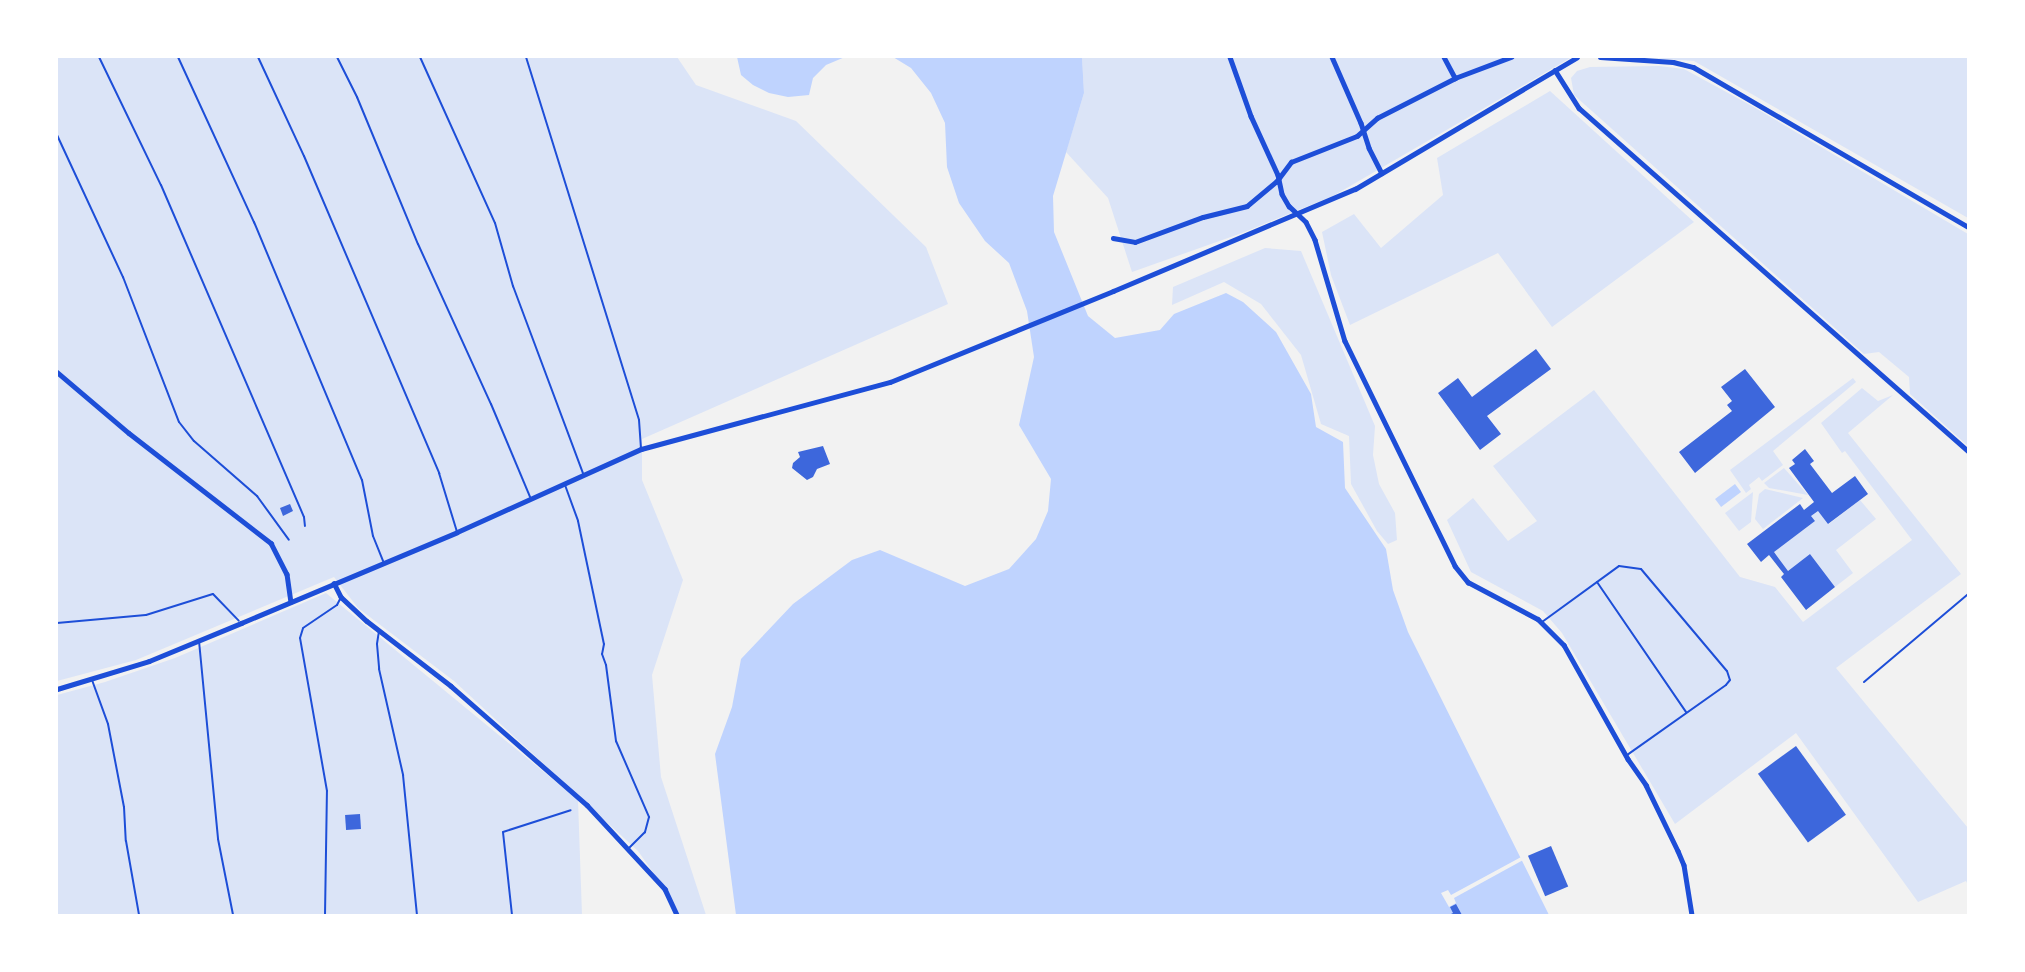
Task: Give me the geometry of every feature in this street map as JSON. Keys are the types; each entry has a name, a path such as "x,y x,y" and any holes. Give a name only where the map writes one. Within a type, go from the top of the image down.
{"street":[{"path":"1230,57 1251,116 1288,206 1299,214 1315,240 1345,341 1455,566 1468,582 1542,622 1564,645 1646,785 1684,865 1692,915"},
{"path":"1332,57 1382,173"},
{"path":"1444,57 1455,78"},
{"path":"1113,238 1135,242 1203,217 1247,206 1278,179 1291,162 1363,132 1377,118 1455,78 1511,57"},
{"path":"57,689 92,680 241,624 457,532 641,448 890,382 1338,198 1577,57"},
{"path":"1600,57 1673,62 1693,67 1968,227"},
{"path":"1555,70 1568,87 1573,100 1584,112 1968,451"},
{"path":"57,372 129,433 271,543 287,574 291,602"},
{"path":"334,583 341,597 379,631 451,686 587,805 665,889 677,915"}],"lane":[{"path":"99,57 161,185 304,517 305,526"},
{"path":"178,57 254,222 362,480 373,536 384,563"},
{"path":"258,57 304,156 439,472 457,532"},
{"path":"337,57 362,107 423,254 531,499"},
{"path":"420,57 495,223 513,286 583,473"},
{"path":"526,57 636,409 641,448"},
{"path":"57,135 123,277 179,422 194,441 257,496 289,540"},
{"path":"563,482 578,521 604,644 602,654 606,665 616,741 649,818 645,832 628,848"},
{"path":"1542,622 1619,566 1641,569 1727,671 1730,680 1726,685 1627,755"},
{"path":"1597,582 1686,712"},
{"path":"57,623 146,615 213,594 241,624"},
{"path":"1864,682 1916,641 1968,594"},
{"path":"325,915 327,791 300,638 303,628 337,605 341,597"},
{"path":"379,631 377,644 379,669 403,775 417,915"},
{"path":"199,640 218,839 232,915"},
{"path":"92,680 108,724 124,807 126,841 139,915"},
{"path":"512,915 503,832 571,810"}],"shaded area":[{"path":"57,57 677,57 696,85 796,121 926,247 948,304 642,439 642,480 683,580 652,675 661,777 706,915 676,915 674,902 638,851 454,681 358,608 334,577 136,660 57,681"},
{"path":"1082,57 1572,57 1333,196 1242,233 1132,272 1108,198 1066,152 1084,93"},
{"path":"1633,57 1968,57 1968,218 1694,61"},
{"path":"1659,66 1684,69 1752,106 1968,234 1968,446 1910,394 1909,377 1879,352 1864,354 1574,95 1571,78 1577,71 1590,67"},
{"path":"1550,91 1694,222 1552,327 1498,253 1350,325 1331,275 1322,232 1354,214 1381,248 1443,195 1437,158"},
{"path":"1265,248 1301,251 1375,426 1373,455 1379,484 1395,513 1397,540 1388,544 1377,531 1351,484 1349,436 1321,424 1301,355 1261,304 1224,282 1172,305 1173,287"},
{"path":"1853,378 1856,382 1773,451 1783,465 1762,481 1759,477 1749,485 1751,489 1746,493 1730,470"},
{"path":"1862,388 1878,401 1893,395 1848,433 1961,574 1836,668 1968,828 1968,885 1966,881 1918,902 1796,733 1675,824 1562,633 1543,611 1471,572 1447,520 1473,498 1508,541 1537,521 1493,466 1594,390 1740,577 1775,587 1803,622 1912,540 1845,451 1842,453 1821,423"},
{"path":"1784,468 1808,495 1769,488 1764,483"},
{"path":"1765,489 1803,498 1763,529 1755,519 1759,494"},
{"path":"1753,492 1751,522 1739,531 1725,513"},
{"path":"1860,500 1876,519 1836,550 1853,573 1835,587 1810,554 1788,571 1774,552 1815,521 1811,516 1818,511 1829,524"},
{"path":"326,593 578,800 582,915 57,915 57,695 105,682 175,658"}],"water":[{"path":"737,57 845,57 826,65 813,78 809,95 788,97 769,93 753,85 741,75"},
{"path":"893,57 1082,57 1084,93 1053,196 1054,232 1088,316 1115,338 1160,330 1174,314 1226,293 1243,302 1276,332 1311,394 1316,427 1343,442 1345,488 1386,549 1393,590 1408,632 1549,915 736,915 715,754 732,707 741,659 793,604 852,560 880,550 965,586 1009,569 1036,539 1048,511 1051,479 1019,425 1034,357 1027,311 1009,263 985,241 959,203 947,167 945,123 931,93 911,68"},
{"path":"1735,484 1741,492 1721,507 1715,499"}],"pier":[{"path":"1523,856 1525,859 1454,898 1456,903 1449,907 1441,893 1448,890 1451,895"}],"building":[{"path":"1536,349 1551,369 1487,416 1501,434 1480,450 1438,393 1458,378 1472,397"},
{"path":"1745,369 1775,407 1695,473 1679,452 1732,411 1727,405 1732,401 1721,387"},
{"path":"823,446 830,464 817,469 813,477 807,480 792,468 793,463 800,457 798,452"},
{"path":"1805,449 1814,461 1810,464 1832,493 1855,476 1868,494 1828,524 1818,511 1811,516 1815,521 1774,552 1788,571 1810,554 1835,587 1806,610 1781,577 1784,574 1769,555 1761,562 1747,544 1800,504 1804,510 1814,502 1789,468 1795,464 1792,460"},
{"path":"290,504 293,511 283,516 280,508"},
{"path":"1796,746 1846,815 1808,842 1758,774"},
{"path":"360,814 361,829 346,830 345,815"},
{"path":"1551,846 1568,887 1545,896 1528,856"},
{"path":"1456,904 1462,915 1449,915 1453,913 1450,907"}]}
